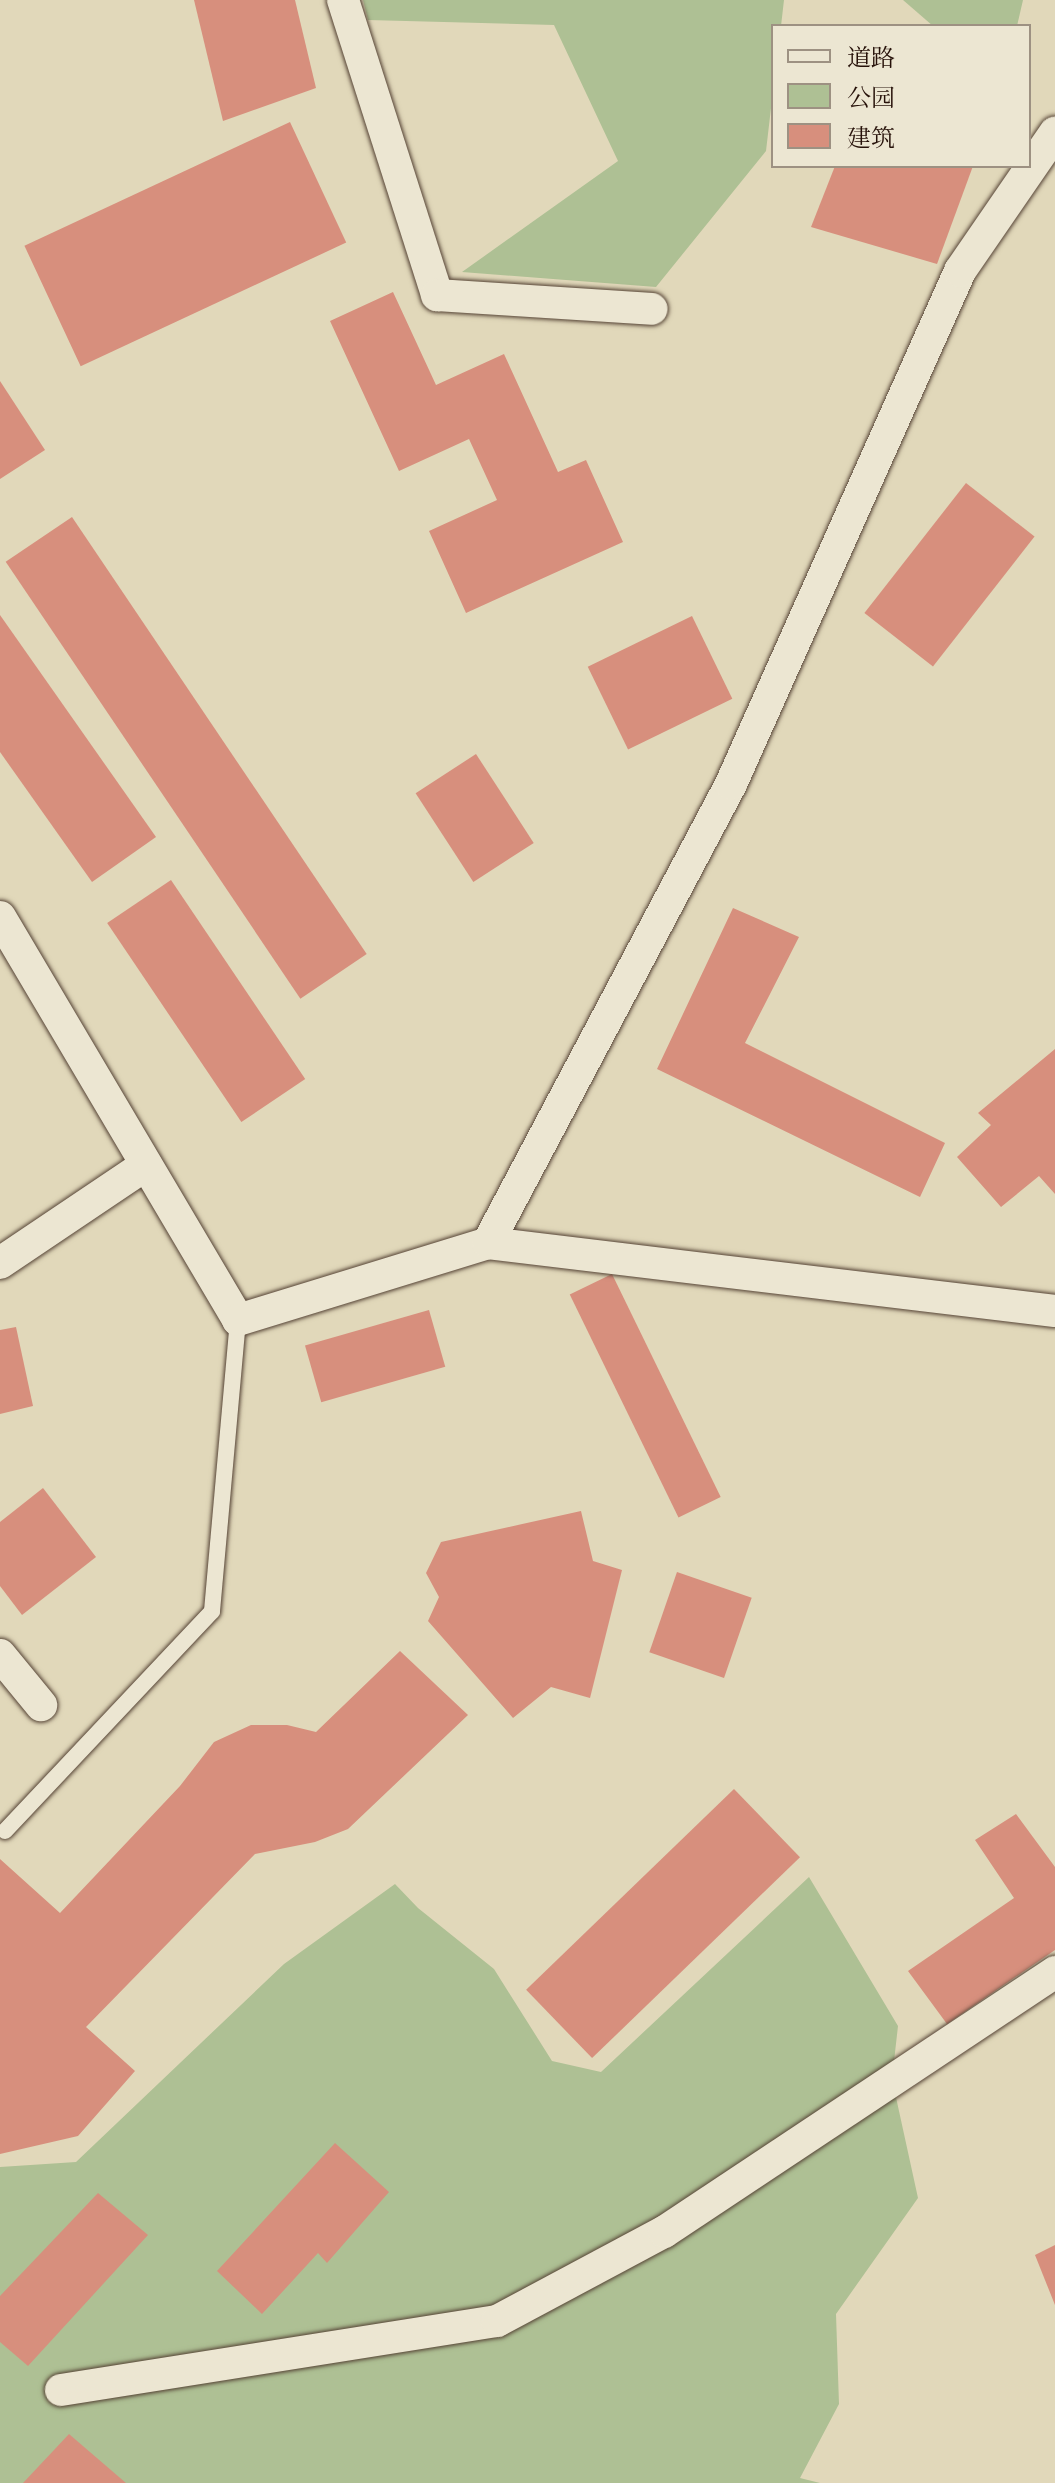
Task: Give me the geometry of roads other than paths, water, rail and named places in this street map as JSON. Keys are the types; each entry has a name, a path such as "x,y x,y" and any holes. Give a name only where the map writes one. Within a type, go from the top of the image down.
{"street":[{"path":"343,0 437,295 652,309"},
{"path":"1031,168 1055,133"},
{"path":"488,1243 731,784 960,271 1031,168"},
{"path":"0,917 238,1320 488,1243 1055,1311"},
{"path":"0,1263 146,1165"},
{"path":"0,1655 41,1705"},
{"path":"61,2390 497,2321 664,2232 1055,1972"}],"lane":[{"path":"5,1831 212,1611 238,1320"}]}
